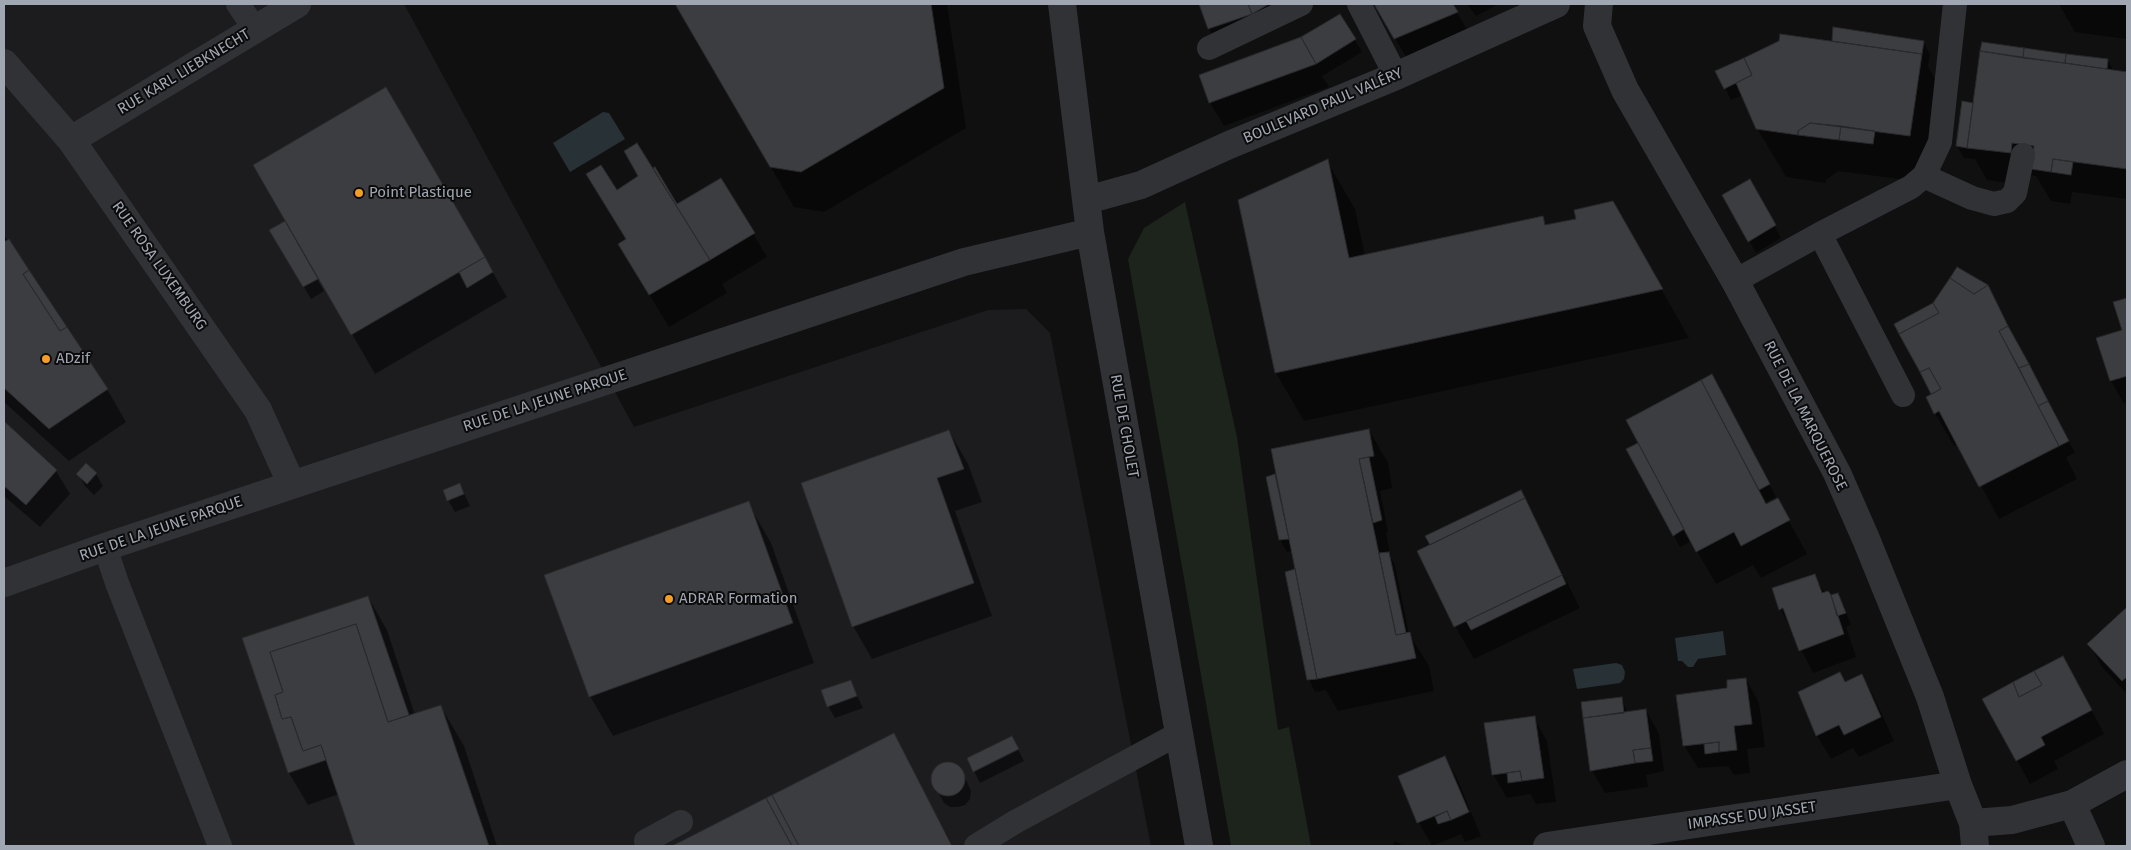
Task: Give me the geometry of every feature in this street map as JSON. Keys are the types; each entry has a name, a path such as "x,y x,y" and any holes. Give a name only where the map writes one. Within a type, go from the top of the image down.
{"street":[{"name":"RUE KARL LIEBKNECHT","path":"71,140 298,4"},
{"name":"RUE DE CHOLET","path":"1062,4 1090,232 1199,846"},
{"name":"BOULEVARD PAUL VALÉRY","path":"1087,200 1141,185 1229,145 1396,76 1556,4"},
{"name":"RUE DE LA MARQUEROSE","path":"1600,4 1597,26 1625,90 1735,281 1836,474 1866,539 1930,697 1974,835"},
{"name":"RUE ROSA LUXEMBURG","path":"4,63 71,140 258,410 292,484"},
{"name":"RUE DE LA JEUNE PARQUE","path":"4,582 292,484 964,262 1090,232"},
{"path":"1974,835 2012,820 2072,804 2127,774"},
{"name":"IMPASSE DU JASSET","path":"1547,846 1958,785"},
{"path":"2072,804 2092,846"}],"lane":[{"path":"238,4 255,29"},
{"path":"1209,48 1302,4"},
{"path":"1359,4 1396,76"},
{"path":"1735,281 1911,187 1924,176 1940,142 1955,4"},
{"path":"1924,176 1972,198 1994,204 2007,200 2015,193 2023,155"},
{"path":"1820,234 1903,395"},
{"path":"105,547 116,583 220,846"},
{"path":"976,846 1015,822 1178,734"},
{"path":"649,846 646,841 681,822"}],"shaded area":[{"path":"4,4 404,4 634,427 988,310 1026,309 1050,333 1151,846 4,846"},
{"path":"603,112 609,113 625,139 570,172 553,143"},
{"path":"1185,202 1237,437 1278,730 1289,727 1311,846 1231,846 1128,259 1144,228"},
{"path":"1723,631 1726,655 1698,659 1693,667 1688,667 1682,661 1678,661 1675,638"},
{"path":"1616,663 1622,665 1625,672 1624,679 1620,683 1577,689 1573,669"}],"building":[{"path":"675,4 931,4 944,88 801,172 770,167"},
{"path":"1199,4 1248,4 1252,14 1208,29"},
{"path":"1248,4 1269,4 1252,14"},
{"path":"1374,4 1453,4 1458,12 1394,39"},
{"path":"1340,14 1356,39 1316,64 1301,37"},
{"path":"1833,27 1924,41 1922,54 1832,41"},
{"path":"1780,34 1922,54 1910,136 1810,123 1798,131 1798,135 1756,129 1736,83 1752,75 1744,58 1779,41"},
{"path":"1301,37 1316,64 1209,103 1199,75"},
{"path":"1982,42 2024,48 2023,58 1980,51"},
{"path":"2024,48 2066,54 2065,63 2023,58"},
{"path":"1980,51 2127,72 2127,169 2053,159 2051,172 2031,169 2034,146 2012,143 2011,153 1967,148"},
{"path":"2066,54 2108,59 2107,69 2065,63"},
{"path":"1744,58 1752,75 1724,89 1715,71"},
{"name":"Point Plastique","path":"386,87 485,257 351,335 253,165"},
{"path":"1962,101 1973,103 1967,148 1956,146"},
{"path":"1810,123 1841,126 1839,140 1798,135 1798,131"},
{"path":"1841,126 1875,131 1873,144 1839,140"},
{"path":"637,143 710,260 649,295 618,244 626,239 586,174 601,165 617,190 638,176 624,151"},
{"path":"1328,159 1349,258 1543,216 1545,225 1576,219 1574,210 1613,201 1663,289 1275,373 1238,200"},
{"path":"2053,159 2073,162 2071,175 2051,172"},
{"path":"655,167 677,204 721,178 755,233 710,260 653,168"},
{"path":"1750,179 1776,225 1748,242 1722,195"},
{"path":"285,221 318,279 303,287 269,230"},
{"name":"ADzif","path":"9,239 29,270 23,274 60,331 67,327 108,389 49,429 4,388 4,242"},
{"path":"485,257 493,272 467,288 459,272"},
{"path":"1957,267 1988,285 1974,294 1950,278"},
{"path":"29,270 67,327 60,331 23,274"},
{"path":"1950,278 1974,294 1988,285 2008,326 1999,331 2059,446 1979,487 1939,411 1934,414 1926,397 1941,389 1929,368 1920,372 1899,334 1939,313 1933,303"},
{"path":"2127,298 2127,376 2110,381 2096,338 2122,330 2113,302"},
{"path":"1933,303 1939,313 1899,334 1894,324"},
{"path":"2008,326 2029,364 2019,368 1999,331"},
{"path":"2029,364 2048,401 2038,406 2019,368"},
{"path":"1929,368 1941,389 1931,394 1920,372"},
{"path":"1712,374 1770,484 1759,490 1701,380"},
{"path":"1701,380 1766,504 1778,498 1790,520 1741,546 1734,532 1696,552 1626,420"},
{"path":"2048,401 2069,441 2059,446 2038,406"},
{"path":"5,422 57,470 26,505 4,486"},
{"path":"1369,429 1374,456 1359,459 1396,635 1410,632 1416,658 1317,679 1271,449"},
{"path":"949,430 964,469 937,478 974,583 852,627 801,483"},
{"path":"1638,443 1684,529 1673,536 1626,449"},
{"path":"1369,457 1382,520 1373,523 1359,459"},
{"path":"86,463 97,473 87,484 76,474"},
{"path":"1275,474 1289,539 1279,540 1266,477"},
{"path":"460,483 464,494 447,501 443,490"},
{"path":"1521,490 1525,498 1430,545 1425,536"},
{"path":"1525,498 1562,575 1454,627 1417,551"},
{"name":"ADRAR Formation","path":"749,501 793,623 589,697 544,575"},
{"path":"1389,552 1406,633 1396,635 1379,553"},
{"path":"1295,569 1317,679 1307,680 1285,572"},
{"path":"1815,574 1822,593 1828,591 1831,595 1844,634 1799,651 1783,608 1779,610 1772,588"},
{"path":"1562,575 1566,584 1471,630 1466,621"},
{"path":"1838,593 1846,613 1837,616 1831,595"},
{"path":"368,596 409,715 388,722 356,624 270,652 283,692 275,695 282,719 291,717 303,751 321,745 326,760 288,773 242,638"},
{"path":"2127,607 2127,677 2122,681 2087,644"},
{"path":"356,624 388,722 441,705 489,846 355,846 321,745 303,751 291,717 282,719 275,695 283,692 270,652"},
{"path":"2063,656 2092,710 2041,737 2045,745 2016,761 1982,699 2013,682 2019,697 2042,685 2034,671"},
{"path":"2034,671 2042,685 2019,697 2013,682"},
{"path":"1840,672 1845,682 1862,674 1881,717 1844,735 1839,725 1816,736 1798,692"},
{"path":"1746,678 1752,724 1734,726 1737,750 1719,752 1719,742 1683,746 1676,695 1727,688 1727,680"},
{"path":"851,680 857,696 827,707 821,690"},
{"path":"1622,697 1624,713 1583,718 1581,702"},
{"path":"1646,709 1651,748 1633,750 1635,763 1590,771 1583,718"},
{"path":"1535,716 1544,778 1522,781 1520,771 1492,775 1484,723"},
{"path":"894,733 952,846 799,846 772,795"},
{"path":"1012,736 1019,749 973,772 967,758"},
{"path":"1719,742 1719,752 1705,754 1704,744"},
{"path":"1651,748 1653,761 1635,763 1633,750"},
{"path":"1445,756 1469,812 1451,820 1447,811 1417,823 1398,776"},
{"path":"948,762 960,767 965,779 960,791 948,796 936,791 931,779 936,767"},
{"path":"1520,771 1522,781 1508,783 1507,773"},
{"path":"772,795 799,846 792,846 766,798"},
{"path":"766,798 792,846 672,846"},
{"path":"1447,811 1451,820 1438,824 1435,817"}],"place":[{"name":"Point Plastique","path":"359,193"},
{"name":"ADzif","path":"46,359"},
{"name":"ADRAR Formation","path":"669,599"}]}
